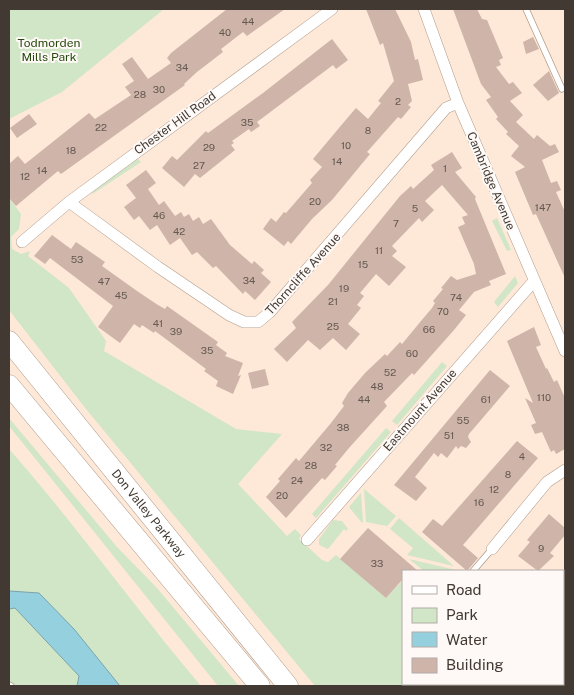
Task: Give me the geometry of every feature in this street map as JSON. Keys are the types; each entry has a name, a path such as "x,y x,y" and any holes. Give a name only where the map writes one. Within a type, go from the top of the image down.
{"highway":[{"name":"Don Valley Parkway","path":"9,341 288,686"},
{"name":"Don Valley Parkway","path":"9,385 260,686"}],"street":[{"name":"Chester Hill Road","path":"22,242 69,202 332,9"},
{"name":"Cambridge Avenue","path":"424,9 458,103 565,351"},
{"name":"Thorncliffe Avenue","path":"69,202 158,267 229,315 244,322 258,322 270,312 446,108 458,103"},
{"name":"Eastmount Avenue","path":"307,540 534,281"},
{"path":"492,549 547,482 565,470"}],"lane":[{"path":"526,9 562,89"},
{"path":"474,570 492,549"}],"green space":[{"name":"Todmorden Mills Park","path":"9,9 164,9 62,92 9,119"},
{"path":"138,159 141,162 91,195 95,190"},
{"path":"9,198 21,214 19,229 11,237 12,249 21,254 30,251 28,256 69,288 106,341 104,351 236,429 282,434 238,484 287,536 295,529 301,535 299,539 322,560 328,562 336,555 386,598 402,583 402,685 427,686 315,686 86,409 9,310"},
{"path":"497,218 511,250 507,251 492,221"},
{"path":"515,276 518,283 498,307 494,302"},
{"path":"442,362 447,366 397,425 392,421"},
{"path":"9,418 117,547 157,588 239,686 218,686 9,426"},
{"path":"386,428 391,432 316,518 312,514"},
{"path":"9,449 58,507 201,686 9,686"},
{"path":"364,489 396,516 387,526 366,522"},
{"path":"361,493 363,522 362,523 349,507"},
{"path":"399,518 454,566 407,555 413,548 390,529"},
{"path":"333,520 342,521 348,529 346,531 344,529 328,549 319,545 319,539"},
{"path":"409,559 456,570 423,570"}],"water":[{"path":"9,591 39,593 74,629 120,686 77,686 79,676 15,608 9,609"}],"building":[{"path":"227,9 285,9 247,36 243,32 221,49 223,52 197,72 185,85 61,174 58,171 16,206 9,198 9,164 18,156 25,164 89,113 95,119 131,95 125,87 134,81 122,64 132,57 148,79 171,63 167,58 171,53"},
{"path":"366,9 395,9 411,42 415,60 418,59 423,80 408,84 412,101 408,105 411,107 401,119 398,117 367,152 370,154 332,200 312,219 291,244 288,241 284,246 263,229 271,218 276,222 284,212 286,213 312,183 310,180 322,167 313,159 356,108 368,119 381,103 378,101 394,81 383,43 380,45"},
{"path":"453,9 477,9 482,19 487,20 503,58 499,60 501,65 496,67 509,84 513,82 522,93 510,101 523,115 516,122 534,139 537,135 550,146 555,144 559,152 542,160 551,183 557,181 561,190 556,192 565,212 565,278 536,214 533,215 515,172 525,167 511,156 519,146 506,134 508,132 496,119 498,117 486,100 491,97 481,84"},
{"path":"533,37 539,49 526,54 523,42"},
{"path":"332,39 348,60 336,69 333,65 257,122 260,126 251,132 249,129 232,141 234,143 231,145 235,150 200,178 195,174 184,187 162,168 172,156 177,160 206,131 208,133 263,93"},
{"path":"549,71 559,93 548,101 533,85"},
{"path":"29,114 37,124 17,138 10,128"},
{"path":"452,152 462,168 455,172 476,197 475,199 506,274 489,281 491,285 474,292 459,310 466,315 454,330 414,375 412,373 384,402 387,406 349,448 335,465 337,466 325,480 322,478 286,518 266,497 280,481 278,479 296,458 299,461 331,423 344,406 342,403 348,393 365,373 385,354 387,356 400,342 402,344 432,308 435,303 433,301 451,276 457,280 476,274 474,264 458,227 465,224 462,217 468,215 442,185 425,201 434,210 422,222 419,218 392,246 397,251 392,256 406,267 389,286 376,274 360,293 364,296 357,305 361,308 348,324 360,334 346,350 333,338 320,350 308,340 287,362 274,349 296,328 292,322 328,285 400,196 411,186 413,189 434,170 431,165"},
{"path":"146,170 156,183 148,189 159,205 164,201 175,216 181,212 184,217 189,214 193,221 199,217 203,224 211,219 230,245 252,264 254,261 264,270 261,273 271,282 255,300 245,291 243,294 216,266 213,268 197,252 192,255 180,238 170,245 157,225 150,230 139,216 134,220 124,207 136,198 126,185"},
{"path":"52,235 71,249 76,242 105,262 102,266 137,291 165,309 167,306 218,342 216,345 227,353 225,356 243,363 238,376 241,375 233,394 216,386 218,381 204,371 206,369 155,331 154,333 142,325 140,328 134,324 120,343 98,327 113,306 50,258 45,264 34,256"},
{"path":"534,327 541,345 536,347 546,369 554,382 557,380 565,398 565,449 556,454 554,450 551,452 542,432 535,434 531,425 536,423 525,398 533,403 507,341"},
{"path":"265,369 269,385 252,389 248,373"},
{"path":"490,370 510,386 469,434 468,437 471,442 466,448 461,446 458,449 456,446 447,458 441,453 438,457 434,453 415,477 427,488 416,501 394,485"},
{"path":"517,441 538,458 463,545 478,558 468,570 422,532 433,519 442,526"},
{"path":"549,514 565,528 565,535 550,553 554,556 539,570 518,556 530,542 527,540"},
{"path":"368,528 417,570 402,570 402,580 386,598 340,559"}]}
